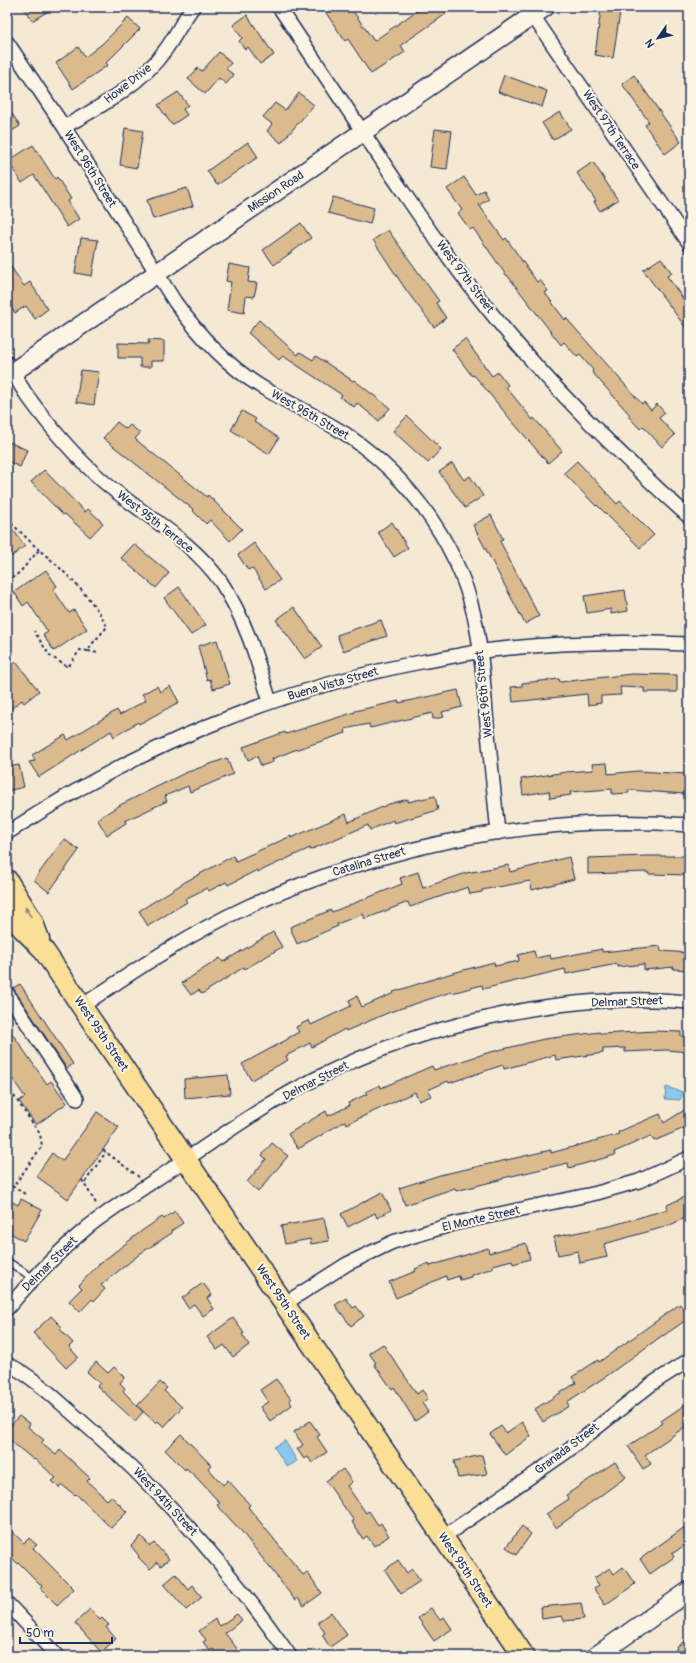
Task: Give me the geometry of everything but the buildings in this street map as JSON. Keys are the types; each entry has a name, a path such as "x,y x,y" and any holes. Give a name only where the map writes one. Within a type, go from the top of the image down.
{"main road":[{"name":"Mission Road","path":"9,370 156,274 539,11"},
{"name":"West 95th Street","path":"7,880 32,920 42,948"},
{"name":"West 95th Street","path":"7,909 22,928 42,948 524,1656"},
{"path":"596,1656 689,1591"}],"street":[{"name":"Howe Drive","path":"64,127 91,112 126,88 153,65 166,50 193,7"},
{"name":"West 97th Street","path":"279,7 424,222 473,290 520,346 590,424 637,470 689,517"},
{"name":"West 97th Terrace","path":"539,11 689,243"},
{"name":"West 96th Street","path":"7,42 64,127 156,274 188,320 208,343 230,364 258,385 345,434 367,450 393,472 416,497 436,527 456,562 469,596 477,629 498,833"},
{"name":"West 95th Terrace","path":"9,370 55,433 76,455 104,482 182,541 200,558 220,581 238,610 252,643 270,702"},
{"name":"Buena Vista Street","path":"7,833 70,793 165,744 196,730 270,702 338,680 382,670 480,652 529,646 593,642 689,644"},
{"name":"Catalina Street","path":"82,1006 147,962 197,933 248,907 303,884 366,862 408,850 465,838 498,833 560,826 614,823 689,825"},
{"path":"7,993 77,1099"},
{"name":"Delmar Street","path":"7,1309 33,1278 89,1226 245,1120 317,1078 377,1051 421,1035 507,1014 564,1004 623,1000 689,1002"},
{"name":"El Monte Street","path":"284,1304 347,1264 393,1242 457,1223 618,1187 639,1181 689,1158"},
{"name":"West 94th Street","path":"7,1355 12,1366 58,1400 114,1449 160,1494 241,1588 290,1656"},
{"name":"Granada Street","path":"443,1538 565,1452 652,1383 689,1360"},
{"path":"7,1603 57,1656"}],"lane":[{"path":"7,1261 33,1278"}],"path":[{"path":"7,519 56,564 88,599 106,624 107,629 92,644 88,651"},
{"path":"7,582 20,572 39,550"},
{"path":"34,631 50,656 68,667 80,650 98,653"},
{"path":"7,1086 40,1134 42,1146 13,1187"},
{"path":"103,1150 140,1177"},
{"path":"98,1206 83,1181 106,1152"},
{"path":"7,1183 25,1194"}],"water":[{"path":"666,1087 683,1092 680,1100 665,1099"},
{"path":"285,1441 297,1461 287,1467 274,1447"}]}
